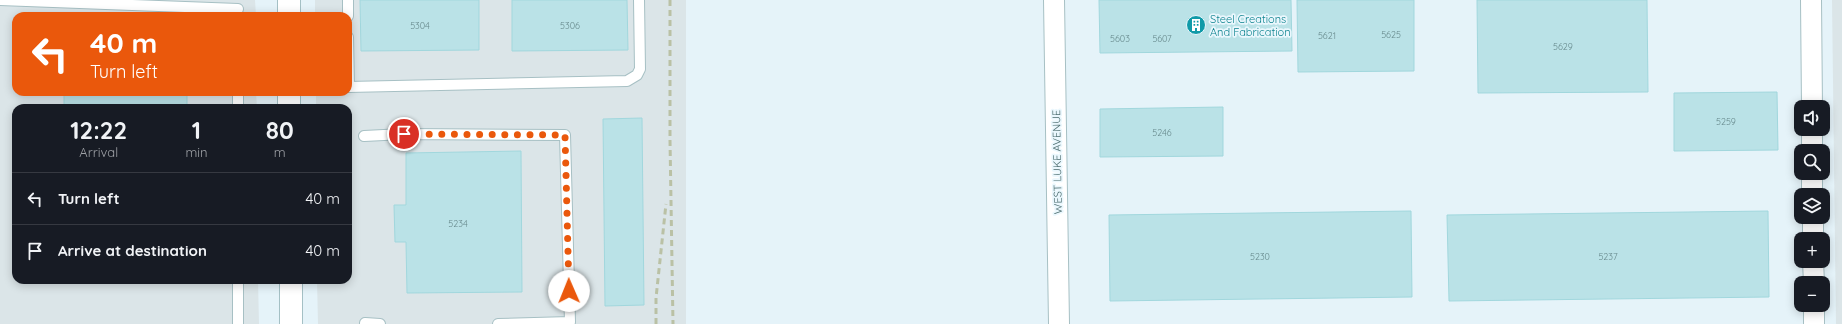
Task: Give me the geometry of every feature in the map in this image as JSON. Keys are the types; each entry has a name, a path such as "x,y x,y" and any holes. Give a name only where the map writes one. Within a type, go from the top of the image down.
{"street":[{"path":"288,0 289,12"},
{"name":"WEST LUKE AVENUE","path":"1054,0 1059,324"},
{"path":"1811,0 1812,100"},
{"path":"291,284 291,324"},
{"path":"1814,312 1814,324"}],"lane":[{"path":"0,0 238,8"},
{"path":"348,0 348,12"},
{"path":"352,87 627,81 637,75 640,69 639,0"},
{"path":"364,136 404,134 565,135 570,322 498,324"},
{"path":"238,284 238,324"},
{"path":"365,323 380,324"}],"shaded area":[{"path":"0,0 255,0 256,12 12,12 12,96 256,96 257,104 12,104 12,284 258,284 259,324 0,324"},
{"path":"315,0 686,0 686,324 318,324 317,284 352,284 352,104 316,104 316,96 352,96 352,12 315,12"},
{"path":"1832,0 1842,0 1842,324 1836,324"}],"building":[{"path":"360,0 479,0 479,50 361,51"},
{"path":"512,0 627,0 628,50 512,51"},
{"name":"Steel Creations And Fabrication","path":"1099,0 1291,0 1292,51 1100,53"},
{"path":"1297,0 1414,0 1414,71 1298,72"},
{"path":"1477,0 1647,0 1648,92 1478,93"},
{"path":"1777,92 1778,150 1674,151 1674,93"},
{"path":"64,96 187,96 187,104 64,104"},
{"path":"1223,107 1223,156 1100,157 1100,109"},
{"path":"642,118 644,305 605,306 603,119"},
{"path":"521,151 522,292 407,293 406,242 395,242 394,205 406,205 406,153"},
{"path":"1411,211 1412,297 1110,301 1109,215"},
{"path":"1768,211 1769,297 1449,301 1447,215"}],"railway":[{"path":"670,0 670,140 673,324"},
{"path":"656,324 656,298 666,204"}],"place":[{"name":"Steel Creations And Fabrication","path":"1196,25"}],"route":[{"path":"404,134 565,135 569,291"}]}
